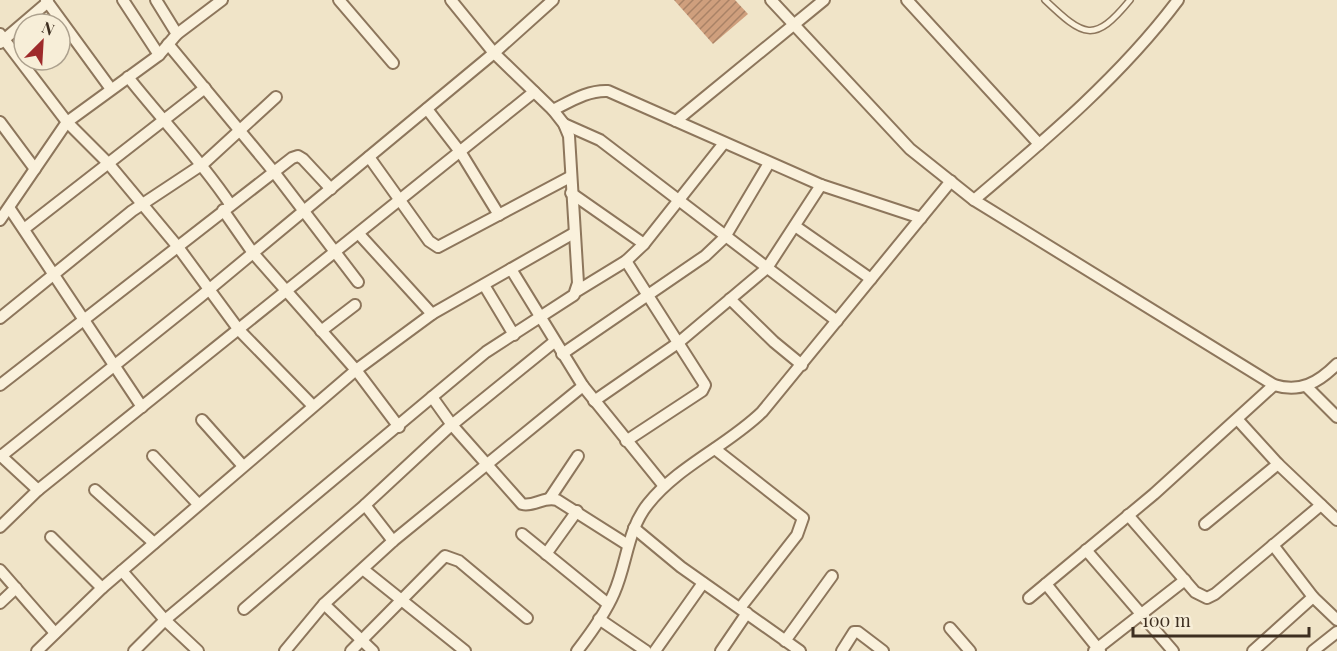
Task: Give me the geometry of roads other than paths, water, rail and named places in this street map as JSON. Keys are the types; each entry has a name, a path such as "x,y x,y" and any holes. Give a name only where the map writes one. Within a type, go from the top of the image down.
{"street":[{"path":"123,0 159,55"},
{"path":"156,0 177,34"},
{"path":"0,220 10,209 67,122 159,55 177,34 222,0"},
{"path":"339,0 393,63"},
{"path":"451,0 494,53 553,110 564,124 572,151 570,177 577,291"},
{"path":"38,490 0,456 211,288 494,53 553,0"},
{"path":"771,0 910,149 974,200 1274,385 1295,389 1306,386 1337,364"},
{"path":"676,121 824,0"},
{"path":"907,0 1039,144"},
{"path":"974,200 1039,144 1130,57 1178,0"},
{"path":"111,89 47,1 1,39 67,122 108,163 178,247 211,288 239,330 313,406"},
{"path":"168,44 274,172 358,282"},
{"path":"128,77 203,164 253,253 356,370 399,427"},
{"path":"24,229 206,88"},
{"path":"553,110 585,94 597,91 609,92 821,185 921,218"},
{"path":"0,527 38,490 461,153 534,92"},
{"path":"0,318 142,203 203,164 276,97"},
{"path":"427,109 461,153 499,215"},
{"path":"0,122 35,169"},
{"path":"564,124 600,140 837,321"},
{"path":"134,651 165,620 399,427 486,352 626,261 644,244 680,202 724,143"},
{"path":"0,385 227,207 298,156 331,189"},
{"path":"369,157 402,200 429,241 438,247 570,177"},
{"path":"562,354 705,256 725,237 769,163"},
{"path":"577,651 608,604 620,577 634,528 648,504 664,486 762,412 951,181"},
{"path":"594,401 678,343 767,268 821,185"},
{"path":"571,193 644,244"},
{"path":"10,209 142,407"},
{"path":"795,226 871,279"},
{"path":"37,651 102,588 356,370 432,314 574,233"},
{"path":"359,234 432,314"},
{"path":"626,261 678,343 704,379 705,388 626,441"},
{"path":"511,269 539,319 583,386 664,486"},
{"path":"484,285 514,335"},
{"path":"730,299 774,342 802,365"},
{"path":"321,331 355,305"},
{"path":"244,609 365,505 452,424 554,342"},
{"path":"1029,598 1238,420 1274,385"},
{"path":"285,651 324,604 364,570 393,541 583,386"},
{"path":"1306,386 1337,417"},
{"path":"432,397 452,424 522,504 550,498 577,511 628,545"},
{"path":"202,420 243,466"},
{"path":"1238,420 1278,464 1337,520"},
{"path":"715,449 803,519 797,535 744,611 721,651"},
{"path":"153,456 198,504"},
{"path":"550,498 578,456"},
{"path":"1205,524 1278,464"},
{"path":"95,490 154,543"},
{"path":"365,505 393,541"},
{"path":"1128,515 1200,596 1210,597 1322,505"},
{"path":"546,554 577,511"},
{"path":"634,528 703,583 800,651"},
{"path":"522,534 608,604"},
{"path":"51,537 102,588"},
{"path":"1274,545 1310,590 1312,597 1337,620"},
{"path":"1086,550 1173,651"},
{"path":"351,651 441,559 449,556 459,561 527,618"},
{"path":"0,570 55,633"},
{"path":"364,570 465,651"},
{"path":"122,571 165,620 198,651"},
{"path":"785,641 832,576"},
{"path":"1046,584 1098,650 1185,580"},
{"path":"655,651 703,583"},
{"path":"0,603 16,588"},
{"path":"1253,651 1312,597"},
{"path":"324,604 373,651"},
{"path":"599,619 646,651"},
{"path":"950,628 970,651"},
{"path":"842,651 851,637 858,632 883,651"},
{"path":"1313,651 1337,632"}],"lane":[{"path":"1045,0 1073,24 1097,30 1107,27 1130,0"}]}
